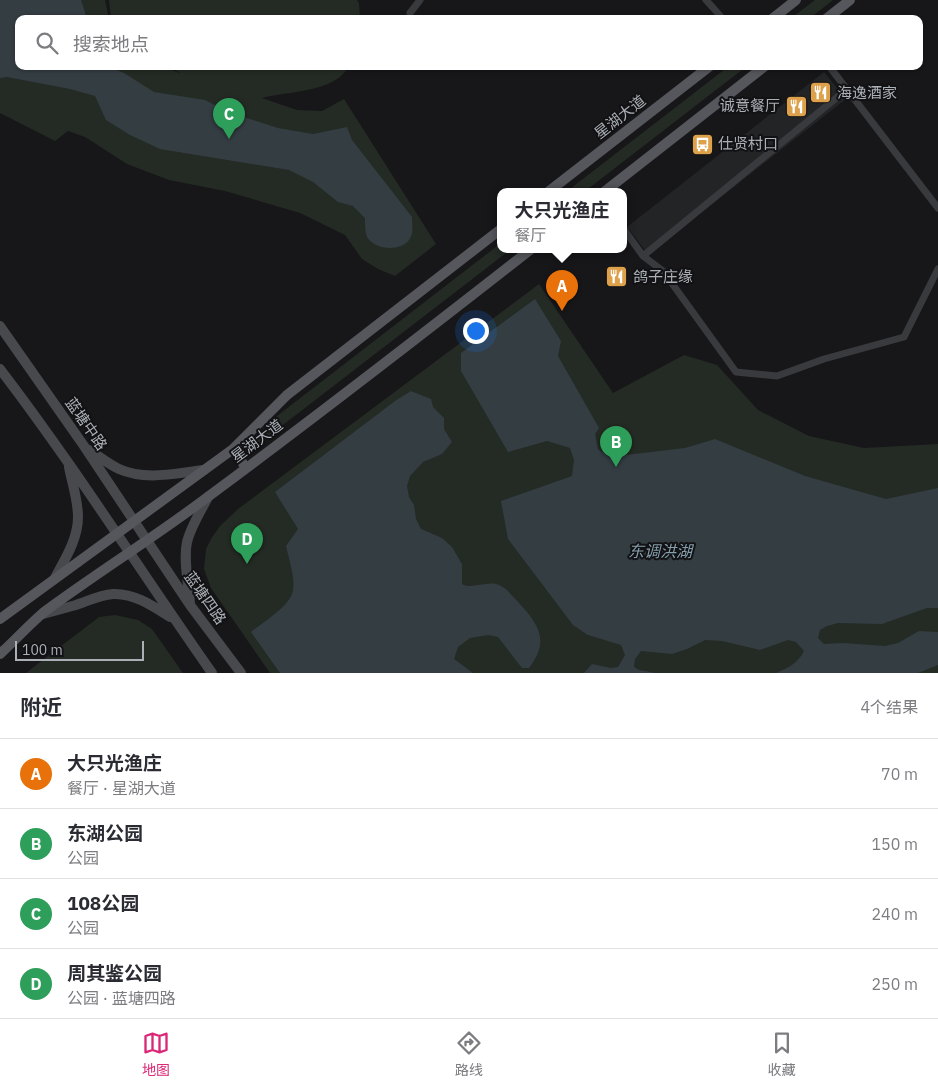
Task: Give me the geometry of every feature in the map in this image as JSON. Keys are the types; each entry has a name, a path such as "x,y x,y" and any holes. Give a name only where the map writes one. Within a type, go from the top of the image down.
{"main road":[{"path":"777,15 796,0"},
{"path":"831,15 850,0"},
{"name":"星湖大道","path":"553,188 705,70"},
{"path":"609,188 759,70"},
{"name":"星湖大道","path":"0,619 233,449 287,395 497,232"},
{"name":"星湖大道","path":"0,654 43,614 129,551 208,497 404,349 526,253"},
{"name":"蓝塘中路","path":"0,326 84,446 146,540"},
{"path":"0,345 6,335"},
{"path":"0,369 118,533 212,673"},
{"path":"84,446 118,468 142,475 163,475 204,470"},
{"path":"233,449 246,468"},
{"path":"55,578 68,554 77,528 77,505 68,464"},
{"path":"190,605 186,557 187,543 208,497"},
{"name":"蓝塘四路","path":"146,540 190,605 241,673"},
{"path":"43,614 113,594 138,599 175,620"}],"street":[{"path":"410,13 420,0"},
{"path":"706,0 719,15"},
{"path":"832,70 938,208"},
{"path":"642,256 846,90"},
{"path":"627,234 642,256 662,271 736,372 777,376 824,359 904,337 938,270"}],"shaded area":[{"path":"0,0 105,0 108,15 15,15 15,70 171,70 180,73 175,70 346,70 342,75 322,86 310,90 262,98 297,110 322,111 344,99 436,244 395,276 378,269 362,259 345,235 300,213 225,191 169,180 127,164 85,137 68,131 55,141 0,113"},
{"path":"109,0 357,0 360,15 111,15"},
{"path":"815,0 833,0 814,15 795,15"},
{"path":"724,70 742,70 589,188 571,188"},
{"path":"824,72 846,99 648,254 627,227"},
{"path":"497,246 497,253 506,253 248,452 245,449 277,416"},
{"path":"539,284 613,393 684,355 717,365 758,410 809,436 864,448 938,444 938,673 270,673 211,588 204,569 206,549 211,539 220,526 238,509"},
{"path":"115,615 138,620 152,629 183,673 26,673 99,617"}],"water":[{"path":"0,0 81,0 86,15 15,15 15,70 117,70 154,92 205,100 231,113 278,128 313,134 347,127 352,140 412,217 411,238 405,244 394,248 381,247 367,237 365,218 353,206 338,202 313,182 289,170 160,149 130,135 106,120 95,96 70,89 7,77 0,78"},
{"name":"东调洪湖","path":"535,299 561,341 558,356 599,428 595,434 598,449 609,457 685,448 715,439 805,476 886,499 938,488 938,608 927,608 882,624 838,623 820,630 818,638 824,644 843,643 885,646 898,643 919,631 938,632 938,665 918,673 776,673 792,665 802,655 804,651 796,642 788,640 760,650 722,641 705,640 672,654 641,651 635,659 634,667 639,670 656,673 584,673 592,664 611,668 618,667 625,655 621,645 588,635 573,625 508,539 501,501 572,476 574,460 570,448 547,441 508,452 461,371 461,353"},
{"path":"411,391 431,399 433,407 444,418 444,429 452,442 442,454 423,462 410,476 407,486 409,497 414,505 416,519 421,529 442,538 452,547 462,564 462,584 470,586 494,584 502,586 508,591 526,611 536,626 540,641 539,650 529,668 522,668 498,637 488,635 470,638 458,647 454,659 473,673 280,673 251,632 282,608 293,590 292,574 286,546 298,529 275,492 395,401"}],"place":[{"name":"海逸酒家","path":"821,93"},
{"name":"诚意餐厅","path":"796,106"},
{"name":"108公园","path":"229,139"},
{"name":"仕贤村口","path":"702,144"},
{"name":"鸽子庄缘","path":"617,277"},
{"name":"大只光渔庄","path":"562,311"},
{"name":"东湖公园","path":"616,467"},
{"name":"周其鉴公园","path":"247,564"}]}
